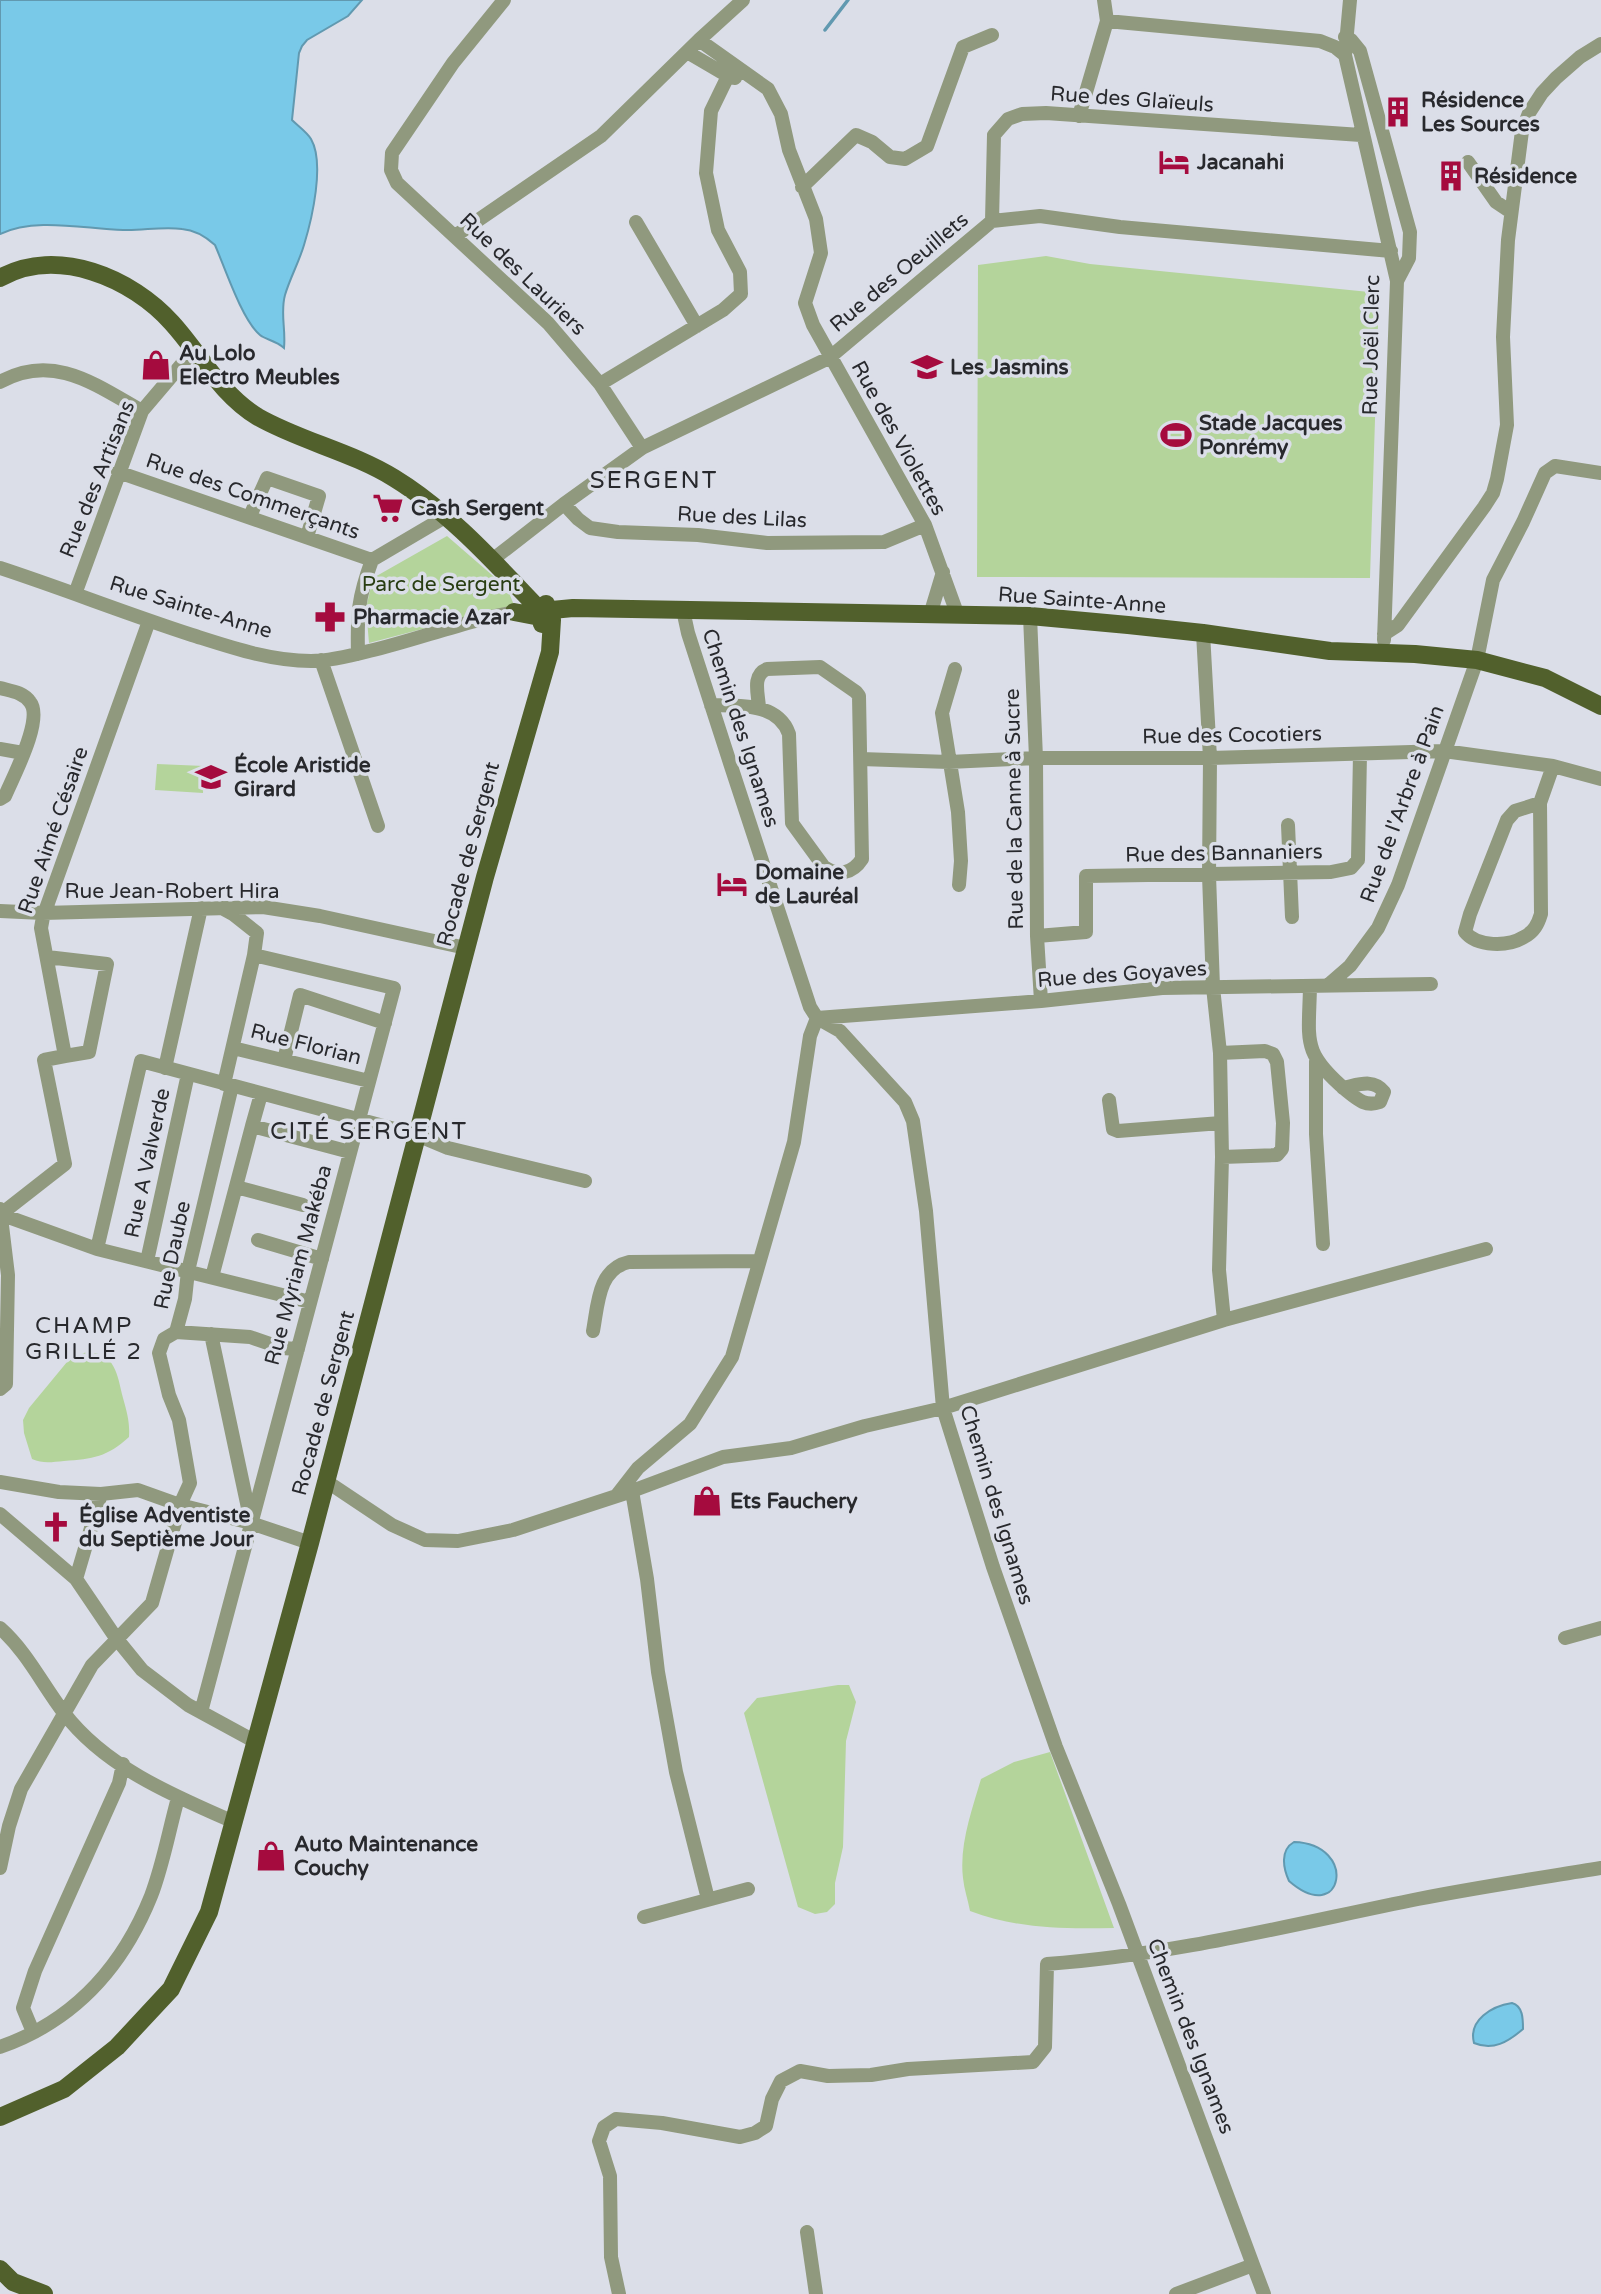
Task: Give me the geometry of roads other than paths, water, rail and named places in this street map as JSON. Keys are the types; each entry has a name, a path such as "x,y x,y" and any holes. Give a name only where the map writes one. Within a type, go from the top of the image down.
{"main road":[{"path":"0,278 11,271 42,265 76,266 125,286 156,307 173,324 192,351 239,403 259,417 341,451 393,477 445,517 543,609"},
{"name":"Rue Sainte-Anne","path":"514,612 573,608 1030,616 1203,633 1330,651 1415,654 1477,660 1545,678 1601,706"},
{"name":"Rocade de Sergent","path":"0,2117 64,2089 117,2047 171,1989 209,1912 310,1543 466,948 550,652 543,609"},
{"path":"4,2279 44,2294"}],"street":[{"name":"Rue des Lauriers","path":"504,0 453,64 392,153 391,170 397,183 548,323 600,384 642,448"},
{"path":"455,236 601,136 743,0"},
{"path":"1079,116 1107,21 1104,0"},
{"name":"Rue Joël Clerc","path":"1350,0 1345,55 1397,281 1384,654"},
{"path":"1107,21 1320,41 1345,55"},
{"path":"802,187 856,135 872,142 890,157 905,159 927,146 963,47 992,35"},
{"path":"1345,37 1360,51 1410,232 1409,258 1397,281"},
{"name":"Rue des Violettes","path":"699,40 768,89 781,114 789,150 816,219 821,253 805,303 829,358 866,418 925,525 958,616"},
{"path":"1384,634 1398,625 1484,507 1495,486 1507,425 1504,294 1522,131 1529,113 1542,93 1580,57 1601,44"},
{"path":"687,52 728,76 744,80 754,78"},
{"path":"600,384 723,310 741,293 740,272 718,230 706,173 711,111 728,76"},
{"name":"Rue des Glaïeuls","path":"992,221 994,135 1008,119 1022,114 1362,135"},
{"path":"1468,162 1496,202 1511,212"},
{"name":"Rue des Oeuillets","path":"492,560 642,448 829,358 992,221 1040,216 1120,227 1391,251"},
{"path":"636,222 697,326"},
{"name":"Rue des Artisans","path":"75,594 142,411 192,351"},
{"path":"0,382 14,374 45,369 71,373 142,411"},
{"name":"Rue de l'Arbre à Pain","path":"1327,986 1350,966 1378,928 1398,885 1477,660 1493,580 1545,473 1550,468 1561,466 1601,473"},
{"name":"Rue des Commerçants","path":"118,472 372,560 445,517"},
{"path":"250,516 267,478 320,496 307,537"},
{"name":"Rue des Lilas","path":"564,504 590,528 618,532 698,535 767,543 884,542 925,525"},
{"path":"358,654 357,611 372,560"},
{"name":"Rue Sainte-Anne","path":"0,568 149,621 232,647 264,655 321,660 358,654 514,612"},
{"path":"930,615 943,572"},
{"name":"Chemin des Ignames","path":"683,610 711,705 810,1007 817,1018 840,1031 905,1102 914,1121 926,1211 943,1408 993,1567 1056,1747 1138,1955 1264,2294"},
{"name":"Rue de la Canne à Sucre","path":"1030,616 1036,758 1037,936 1041,1001"},
{"name":"Rue Aimé Césaire","path":"65,1056 41,928 43,914 149,621"},
{"path":"1203,633 1210,758 1209,875 1213,988 1220,1053 1222,1157 1219,1270 1224,1320"},
{"path":"321,660 378,826"},
{"path":"711,705 759,706 783,722 786,727 792,823 830,872 856,868 862,859 859,696 826,670 813,666 764,670 757,677 759,706"},
{"path":"955,669 942,713 959,831 961,861 958,885"},
{"path":"0,688 20,693 32,703 35,719 5,796 0,799"},
{"path":"0,749 23,752"},
{"name":"Rue des Cocotiers","path":"861,759 949,762 1444,751 1553,766 1601,779"},
{"name":"Rue des Bannaniers","path":"1037,936 1086,932 1086,876 1343,871 1358,860 1360,754"},
{"path":"1541,803 1514,811 1507,820 1470,914 1465,932 1472,940 1481,943 1511,942 1525,937 1537,926 1541,914 1541,803 1553,766"},
{"path":"1288,825 1292,918"},
{"path":"254,955 260,907"},
{"name":"Rue Jean-Robert Hira","path":"0,911 43,914 260,907 320,916 466,948"},
{"path":"165,1068 201,908"},
{"path":"222,908 257,933"},
{"name":"Rue Myriam Makéba","path":"201,1712 394,988 254,955"},
{"name":"Rue Daube","path":"180,1505 190,1483 179,1420 169,1395 159,1353 164,1339 176,1332 183,1309 188,1272 254,955"},
{"path":"0,1212 65,1164 44,1060 89,1052 107,964 47,957"},
{"name":"Rue des Goyaves","path":"817,1018 1041,1001 1161,988 1431,984"},
{"path":"1310,986 1309,1037 1316,1061 1316,1135 1323,1244"},
{"path":"284,1060 300,995 384,1023"},
{"path":"708,1899 676,1772 658,1672 648,1578 625,1493 638,1468 690,1424 722,1377 732,1357 794,1142 810,1035 817,1018"},
{"name":"Rue Florian","path":"233,1048 369,1081"},
{"path":"1220,1053 1265,1051 1273,1054 1277,1062 1283,1122 1282,1149 1277,1155 1222,1157"},
{"path":"97,1249 141,1061 417,1135 447,1148 585,1181"},
{"path":"1316,1061 1332,1080 1343,1088"},
{"name":"Rue A Valverde","path":"147,1261 188,1074"},
{"path":"212,1277 261,1094"},
{"path":"1110,1100 1113,1129 1118,1131 1221,1123"},
{"path":"252,1126 350,1152"},
{"path":"236,1187 303,1205"},
{"path":"0,1212 97,1249 310,1302"},
{"path":"0,1212 8,1275 5,1384 0,1389"},
{"path":"258,1240 322,1259"},
{"path":"326,1481 392,1525 425,1540 457,1541 513,1530 723,1457 792,1448 865,1426 943,1408 1224,1320 1486,1249"},
{"path":"593,1331 601,1288 608,1273 618,1264 759,1261"},
{"path":"176,1332 250,1337 282,1348 298,1349"},
{"path":"211,1334 251,1523"},
{"path":"0,1482 59,1492 101,1494 138,1490 310,1543"},
{"path":"76,1579 101,1494"},
{"path":"0,1868 9,1826 22,1788 66,1715 92,1665 152,1603 180,1505"},
{"path":"0,1514 76,1579 116,1638 142,1670 201,1712 256,1742"},
{"path":"0,1628 18,1644 66,1715 99,1748 178,1798 234,1822"},
{"path":"1565,1638 1601,1628"},
{"path":"33,2032 23,2008 35,1971 119,1783 123,1764"},
{"path":"0,2047 54,2021 94,1989 123,1953 151,1895 178,1798"},
{"path":"619,2294 611,2257 610,2176 599,2141 604,2127 616,2119 662,2123 740,2137 755,2133 766,2126 772,2099 781,2081 800,2071 828,2076 872,2075 908,2069 1033,2062 1045,2048 1047,1964 1138,1955 1207,1944 1420,1899 1601,1868"},
{"path":"644,1917 748,1889"},
{"path":"807,2232 816,2294"},
{"path":"1176,2294 1253,2265"}],"water":[{"path":"0,0 362,0 348,16 307,40 299,53 292,120 311,139 315,149 317,176 307,234 284,302 284,348 262,337 253,328 240,306 215,245 196,232 175,228 123,230 44,225 0,234"},
{"path":"1294,1842 1315,1846 1328,1856 1335,1868 1336,1880 1331,1890 1322,1895 1307,1893 1289,1881 1284,1860 1286,1850"},
{"path":"1512,2003 1520,2010 1523,2029 1512,2038 1494,2046 1474,2043 1473,2035 1478,2021 1497,2007"}],"waterway":[{"path":"825,30 848,0"}],"place":[{"name":"Résidence Les Sources","path":"1398,112"},
{"name":"Jacanahi","path":"1174,162"},
{"name":"Résidence","path":"1451,176"},
{"name":"Au Lolo Electro Meubles","path":"156,365"},
{"name":"Les Jasmins","path":"927,367"},
{"name":"Stade Jacques Ponrémy","path":"1176,435"},
{"name":"Cash Sergent","path":"388,508"},
{"name":"Pharmacie Azar","path":"330,617"},
{"name":"École Aristide Girard","path":"211,777"},
{"name":"Domaine de Lauréal","path":"732,884"},
{"name":"Ets Fauchery","path":"707,1501"},
{"name":"Église Adventiste du Septième Jour","path":"56,1527"},
{"name":"Auto Maintenance Couchy","path":"271,1856"}],"district":[{"name":"SERGENT","path":"654,480"},
{"name":"CITÉ SERGENT","path":"369,1131"},
{"name":"CHAMP GRILLÉ 2","path":"84,1338"}],"park label":[{"name":"Parc de Sergent","path":"441,584"}]}
